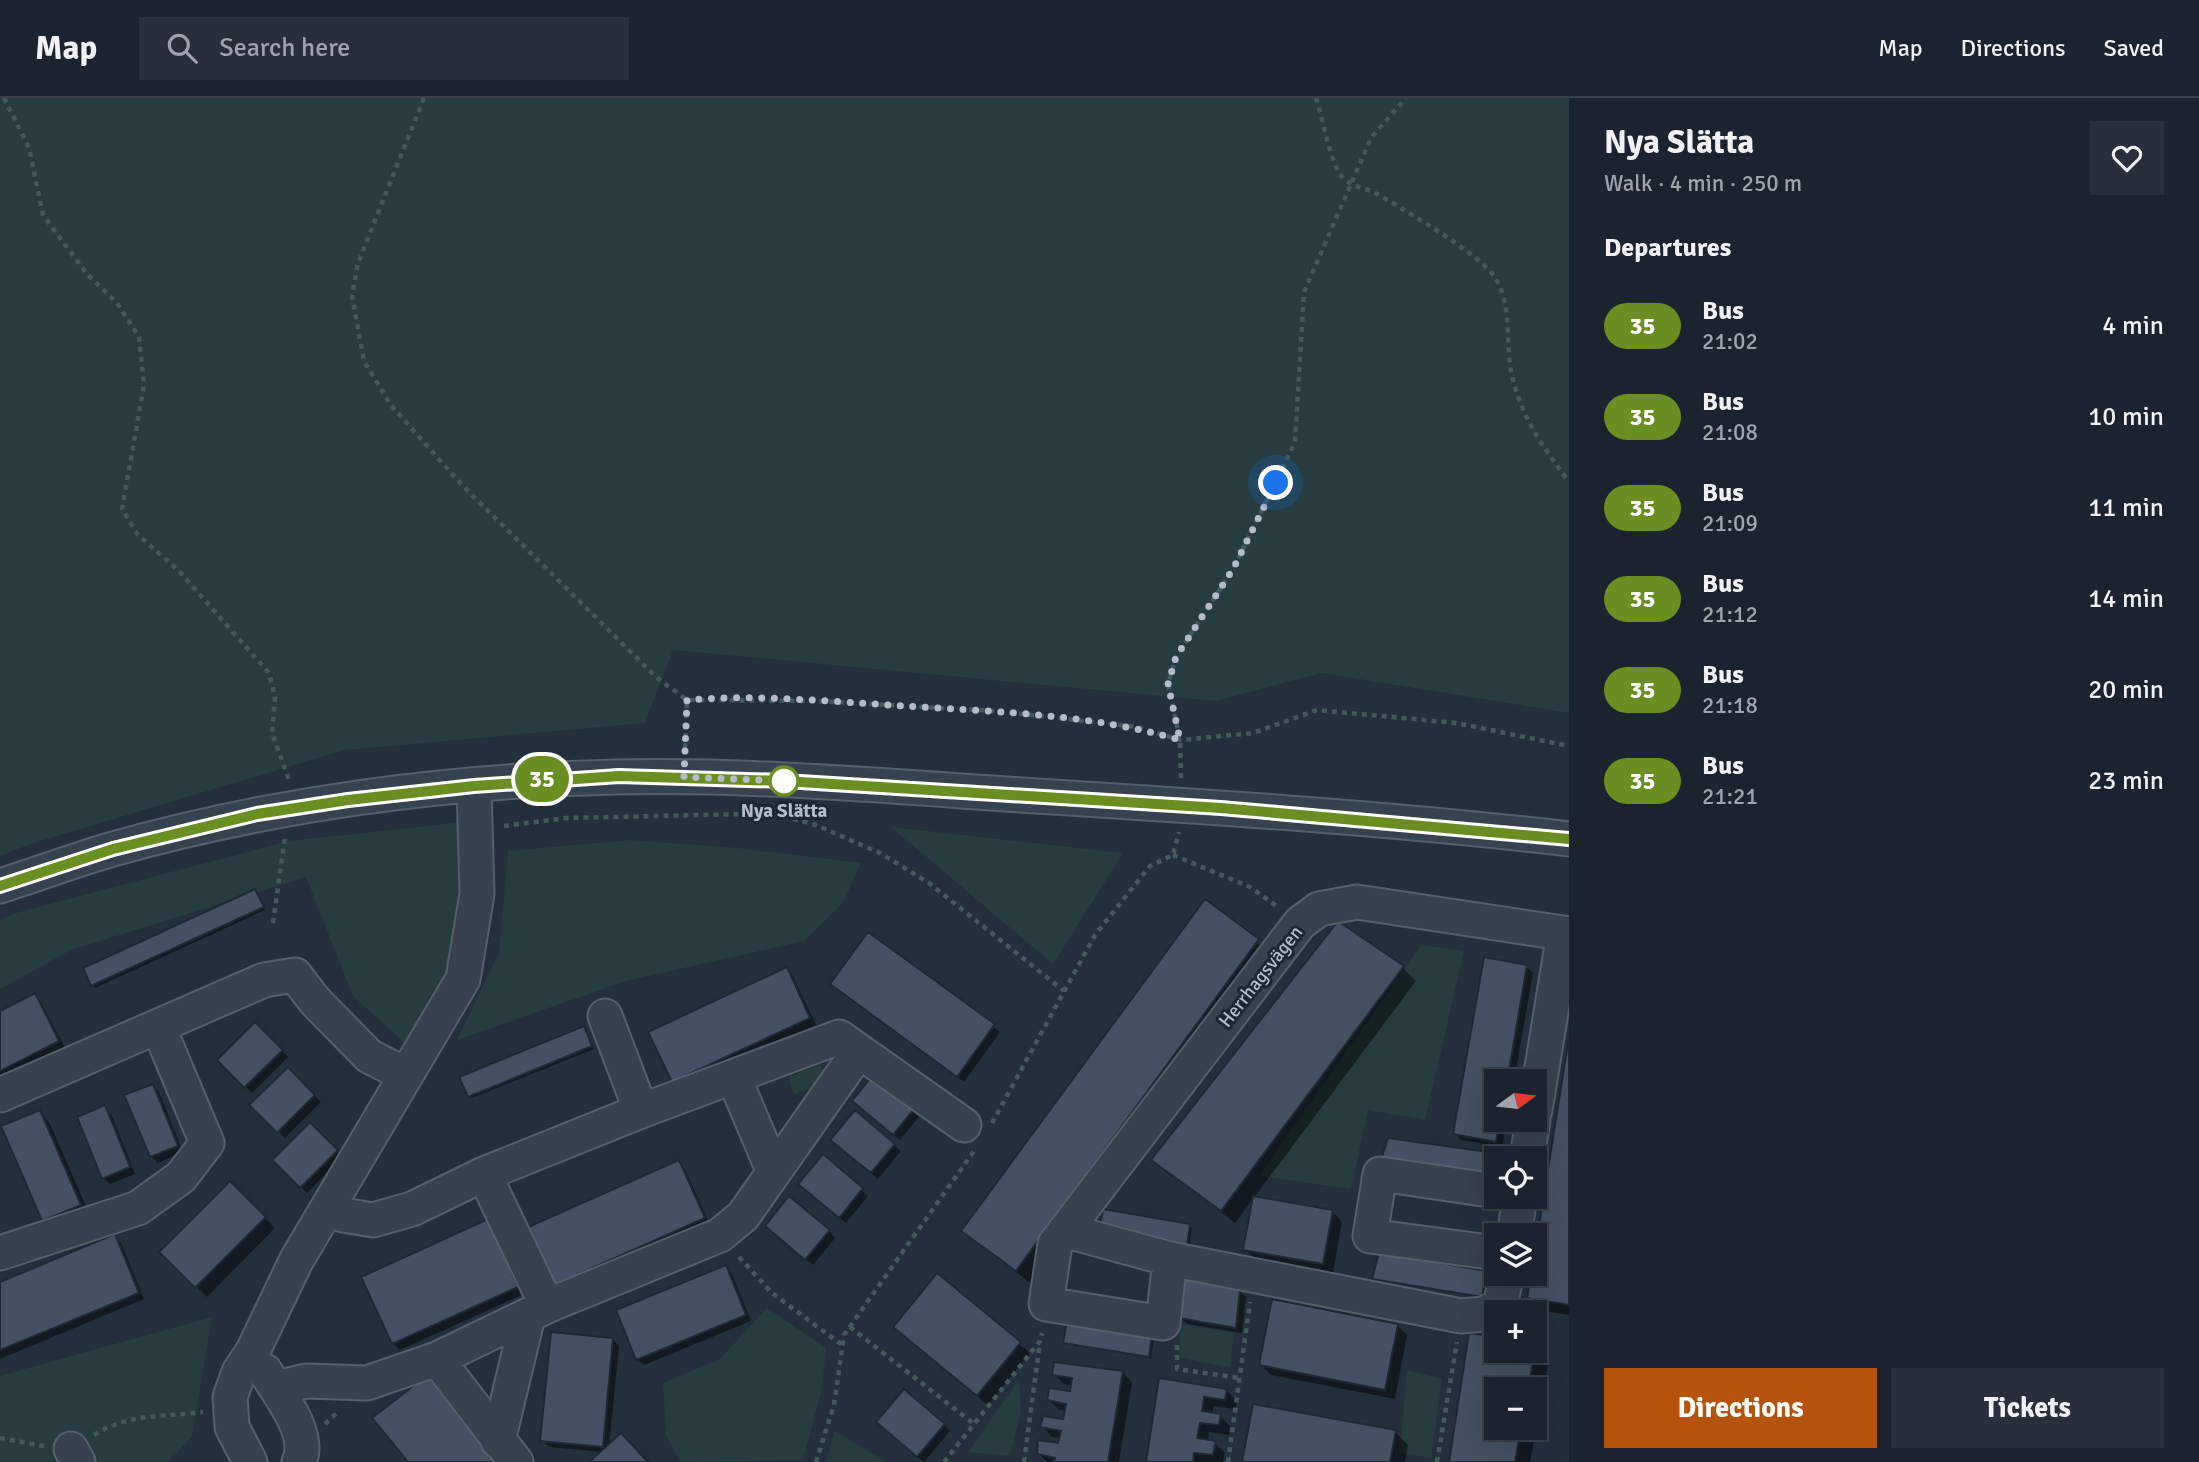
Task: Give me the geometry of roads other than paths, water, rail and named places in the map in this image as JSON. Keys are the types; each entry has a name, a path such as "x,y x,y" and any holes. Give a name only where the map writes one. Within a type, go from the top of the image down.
{"street":[{"path":"0,886 113,849 290,809 547,779 684,777 840,784 1221,808 1569,839"},
{"path":"250,1462 241,1450 232,1427 230,1397 239,1372 253,1351 296,1261 463,979 477,894 474,786"},
{"name":"Herrhagsvägen","path":"1061,1238 1115,1163 1300,923 1319,908 1357,902 1567,934 1542,1069"},
{"path":"0,1095 264,980 295,975 315,1001 369,1056 406,1075"},
{"path":"605,1016 641,1111"},
{"path":"0,1254 138,1208 181,1177 207,1143 158,1026"},
{"path":"331,1205 343,1215 373,1220 412,1209 484,1174 641,1111 839,1037 964,1125"},
{"path":"276,1388 306,1381 367,1383 437,1359 538,1311 720,1235 743,1216 859,1051"},
{"path":"734,1078 773,1170"},
{"path":"484,1174 538,1311 507,1451"},
{"path":"1484,1189 1380,1174 1370,1236 1484,1251"},
{"path":"1170,1259 1163,1323 1046,1304 1061,1238 1170,1259 1254,1277 1461,1316 1484,1314 1500,1305 1504,1286"},
{"path":"253,1351 295,1422 307,1456"},
{"path":"437,1359 507,1451"}],"place":[{"name":"Nya Slätta","path":"784,781"}]}
